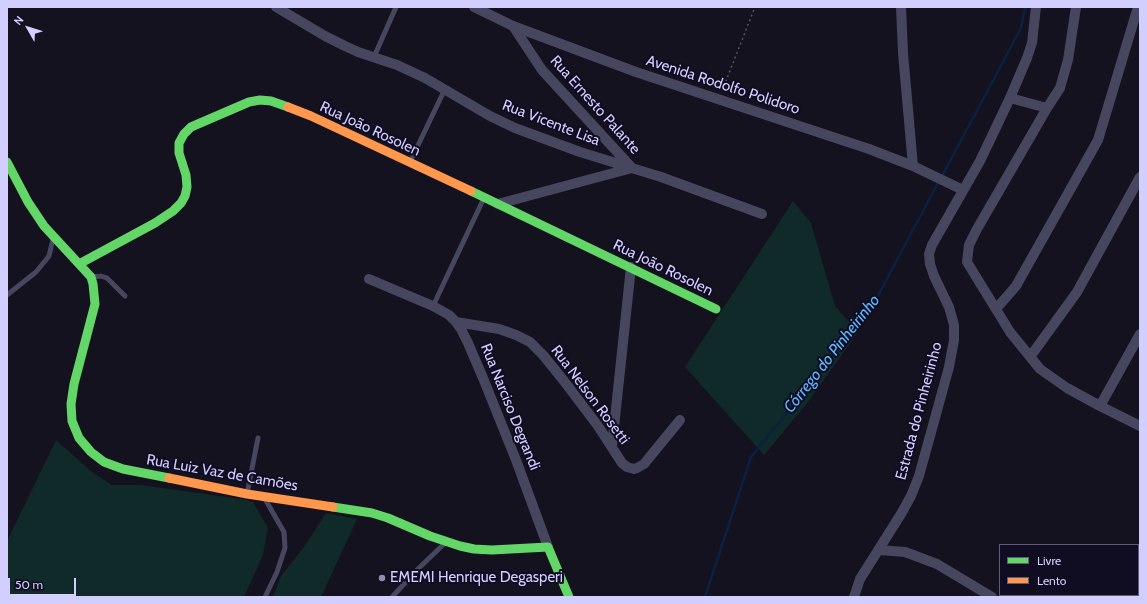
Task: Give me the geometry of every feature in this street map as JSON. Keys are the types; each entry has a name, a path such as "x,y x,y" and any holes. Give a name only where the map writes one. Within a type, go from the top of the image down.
{"main road":[{"name":"Rua João Rosolen","path":"79,264 155,223 173,211 181,203 185,196 186,175 179,154 179,143 184,134 192,127 250,102 260,100 272,101 311,116 631,267 716,309"},
{"name":"Rua Luiz Vaz de Camões","path":"7,162 28,202 53,237 90,277 94,289 96,304 74,384 71,404 72,421 79,438 91,452 104,462 123,469 247,494 372,513 447,542 474,549 486,550 548,547"},
{"name":"Rua Narciso Degrandi","path":"548,547 569,597"}],"street":[{"name":"Rua Vicente Lisa","path":"276,7 338,43 358,52 408,69 490,116 515,128 580,152 632,168 762,214"},
{"name":"Avenida Rodolfo Polidoro","path":"474,7 513,26 636,72 869,149 913,166 963,190"},
{"path":"901,7 903,53 913,166"},
{"name":"Estrada do Pinheirinho","path":"854,597 860,579 907,502 919,476 949,367 954,340 954,325 949,307 934,276 930,264 929,254 932,245 980,161 1010,98 1032,43 1036,7"},
{"path":"1076,7 1068,60 1060,88 977,229 969,245 967,262 1010,332 1040,369 1067,388 1140,426"},
{"path":"996,309 1016,286 1098,140 1138,7"},
{"name":"Rua Ernesto Palante","path":"498,204 632,168 542,70 513,26"},
{"path":"1010,98 1047,108"},
{"path":"1030,357 1077,292 1140,177"},
{"path":"612,446 631,267"},
{"name":"Rua Narciso Degrandi","path":"369,279 433,306 456,322 468,343 483,378 516,460 548,547"},
{"name":"Rua Nelson Rosetti","path":"456,322 499,329 530,342 543,355 564,381 612,446 622,463 627,467 634,469 644,464 680,420"},
{"path":"1100,406 1140,334"},
{"path":"879,550 905,552 936,564 992,597"}],"lane":[{"path":"374,57 396,7"},
{"path":"410,163 445,89"},
{"path":"433,306 484,197"},
{"path":"7,295 36,272 49,256 53,237"},
{"path":"90,277 101,276 107,278 125,296"},
{"path":"247,494 258,438"},
{"path":"264,496 284,532 285,548 277,572 265,597"},
{"path":"392,597 447,542"}],"path":[{"path":"719,99 754,7"}],"green space":[{"path":"793,201 811,223 835,306 858,332 808,402 764,455 685,367"},
{"path":"56,440 92,472 112,485 140,485 242,499 253,502 268,528 263,555 244,597 7,597 7,541"},
{"path":"326,513 357,519 321,597 273,597 281,576 304,547"}],"waterway":[{"name":"Córrego do Pinheirinho","path":"942,176 1021,28 1025,7"},
{"name":"Córrego do Pinheirinho","path":"705,597 751,457 872,307 939,181"}],"traffic: fast":[{"path":"79,264 155,223 173,211 181,203 185,196 187,187 186,175 179,153 179,143 184,134 191,127 249,102 260,100 271,101 288,107"},
{"path":"7,162 28,202 44,226 91,277 93,284 95,304 74,384 71,404 72,421 79,438 91,452 104,462 123,469 169,478"},
{"path":"471,191 716,309"},
{"path":"333,507 372,513 388,518 430,536 474,549 492,550 548,547 569,597"}],"traffic: slow":[{"path":"288,107 311,116 471,191"},
{"path":"169,478 247,494 333,507"}],"place":[{"name":"EMEMI Henrique Degasperi","path":"382,578"}]}
